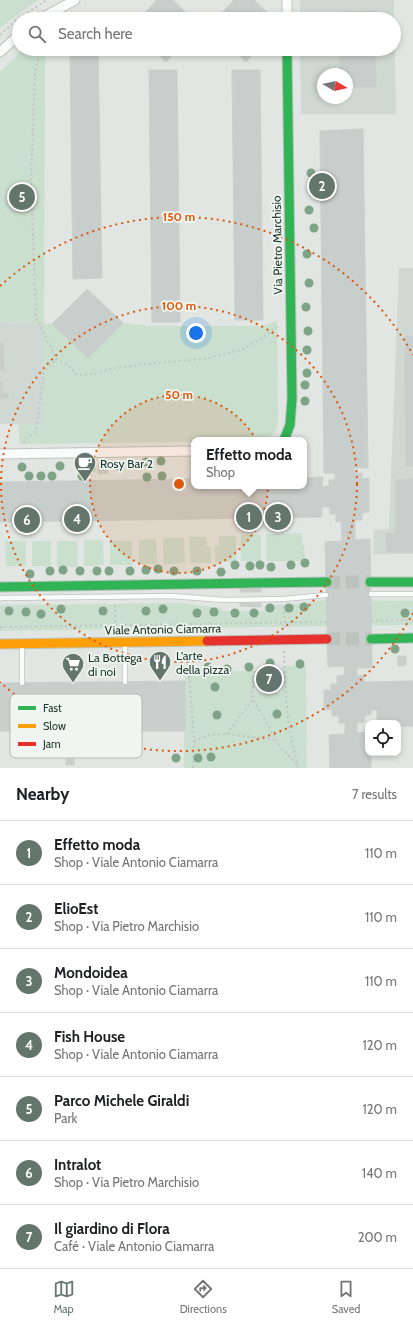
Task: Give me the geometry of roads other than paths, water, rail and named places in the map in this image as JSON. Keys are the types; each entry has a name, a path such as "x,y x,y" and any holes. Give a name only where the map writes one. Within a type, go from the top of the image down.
{"street":[{"path":"51,12 75,0"},
{"path":"287,0 287,12"},
{"path":"0,52 12,41"},
{"name":"Via Pietro Marchisio","path":"285,437 289,429 292,408 287,56"},
{"path":"0,454 191,451"},
{"path":"0,587 327,582"},
{"path":"370,582 413,582"},
{"path":"371,639 413,638"},
{"name":"Viale Antonio Ciamarra","path":"0,644 327,639"}],"lane":[{"path":"371,594 413,594"},
{"path":"0,598 171,596 225,600 284,599 326,595"},
{"path":"125,642 125,682"},
{"path":"22,643 22,683"}],"tunnel":[{"path":"327,582 370,582"},
{"path":"327,639 371,639"}],"place":[{"name":"ElioEst","path":"322,186"},
{"name":"Parco Michele Giraldi","path":"22,197"},
{"name":"Rosy Bar 2","path":"85,482"},
{"name":"Effetto moda","path":"249,517"},
{"name":"Mondoidea","path":"278,517"},
{"name":"Fish House","path":"77,519"},
{"name":"Intralot","path":"27,520"},
{"name":"Il giardino di Flora","path":"269,679"},
{"name":"L'arte della pizza","path":"160,682"},
{"name":"La Bottega di noi","path":"73,684"}]}
